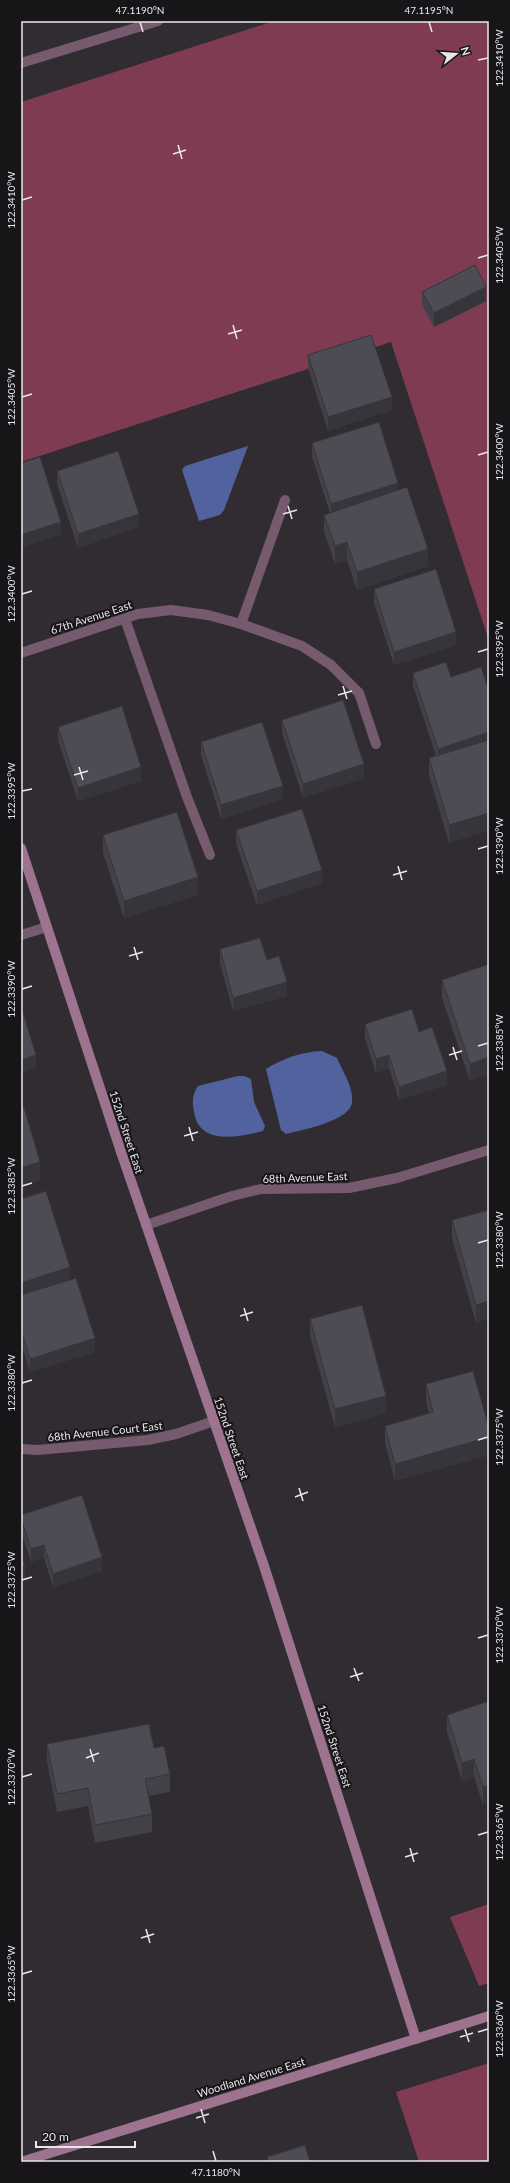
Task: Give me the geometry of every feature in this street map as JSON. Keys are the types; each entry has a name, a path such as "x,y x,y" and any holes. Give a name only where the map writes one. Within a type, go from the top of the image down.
{"street":[{"path":"21,63 158,21"},
{"path":"241,624 285,500"},
{"name":"67th Avenue East","path":"21,653 138,614 171,610 208,615 241,624 302,646 331,665 360,693 376,744"},
{"path":"126,619 187,797 210,855"},
{"name":"152nd Street East","path":"21,848 146,1225 264,1566 416,2038"},
{"path":"21,935 47,927"},
{"name":"68th Avenue East","path":"146,1225 232,1196 261,1189 349,1188 397,1178 489,1150"},
{"name":"68th Avenue Court East","path":"21,1450 38,1450 148,1440 176,1434 214,1421"},
{"name":"Woodland Avenue East","path":"21,2162 489,2016"}],"shaded area":[{"path":"274,21 489,21 489,641 391,342 21,462 21,102"},
{"path":"489,1904 489,1983 479,1986 450,1917"},
{"path":"489,2063 489,2162 419,2162 396,2092"}],"water":[{"path":"248,446 224,510 220,515 199,521 182,470 185,466"},
{"path":"322,1051 337,1058 351,1091 352,1102 349,1109 335,1119 324,1124 286,1134 281,1130 266,1069 293,1056"},
{"path":"238,1076 244,1076 251,1079 254,1102 265,1126 263,1131 232,1137 212,1135 197,1123 193,1108 196,1089 198,1086"}],"building":[{"path":"475,265 486,287 434,313 422,292"},
{"path":"371,335 392,397 328,417 308,355"},
{"path":"379,422 398,483 331,504 312,443"},
{"path":"118,451 139,514 78,534 57,471"},
{"path":"40,457 61,522 21,535 21,463"},
{"path":"407,487 428,549 357,572 347,542 335,546 324,515"},
{"path":"436,569 456,632 394,652 374,589"},
{"path":"446,662 451,677 481,667 489,691 489,732 438,749 413,673"},
{"path":"343,700 364,764 303,784 282,720"},
{"path":"122,706 141,767 78,788 58,727"},
{"path":"262,722 283,786 221,805 201,742"},
{"path":"489,740 489,813 449,825 429,758"},
{"path":"302,809 322,870 257,891 236,830"},
{"path":"177,812 198,877 124,901 103,835"},
{"path":"260,938 267,960 279,956 287,982 233,998 220,949"},
{"path":"489,964 489,1057 470,1064 442,980"},
{"path":"21,1006 36,1055 21,1060"},
{"path":"412,1009 419,1032 432,1027 447,1071 399,1087 389,1055 376,1059 365,1024"},
{"path":"24,1107 40,1162 21,1168 21,1108"},
{"path":"46,1191 70,1267 21,1283 21,1199"},
{"path":"489,1210 489,1301 476,1305 452,1220"},
{"path":"76,1278 95,1338 30,1359 21,1330 21,1295"},
{"path":"362,1305 386,1396 335,1409 310,1319"},
{"path":"473,1371 489,1428 489,1437 395,1464 385,1426 433,1412 426,1384"},
{"path":"82,1495 102,1557 53,1574 44,1545 31,1549 21,1515"},
{"path":"21,1554 25,1566 21,1567"},
{"path":"489,1701 489,1785 483,1787 474,1759 462,1763 447,1715"},
{"path":"149,1724 154,1748 164,1746 170,1774 145,1779 152,1814 95,1825 88,1788 57,1794 47,1744"},
{"path":"305,2145 310,2162 269,2162 267,2157"}]}
